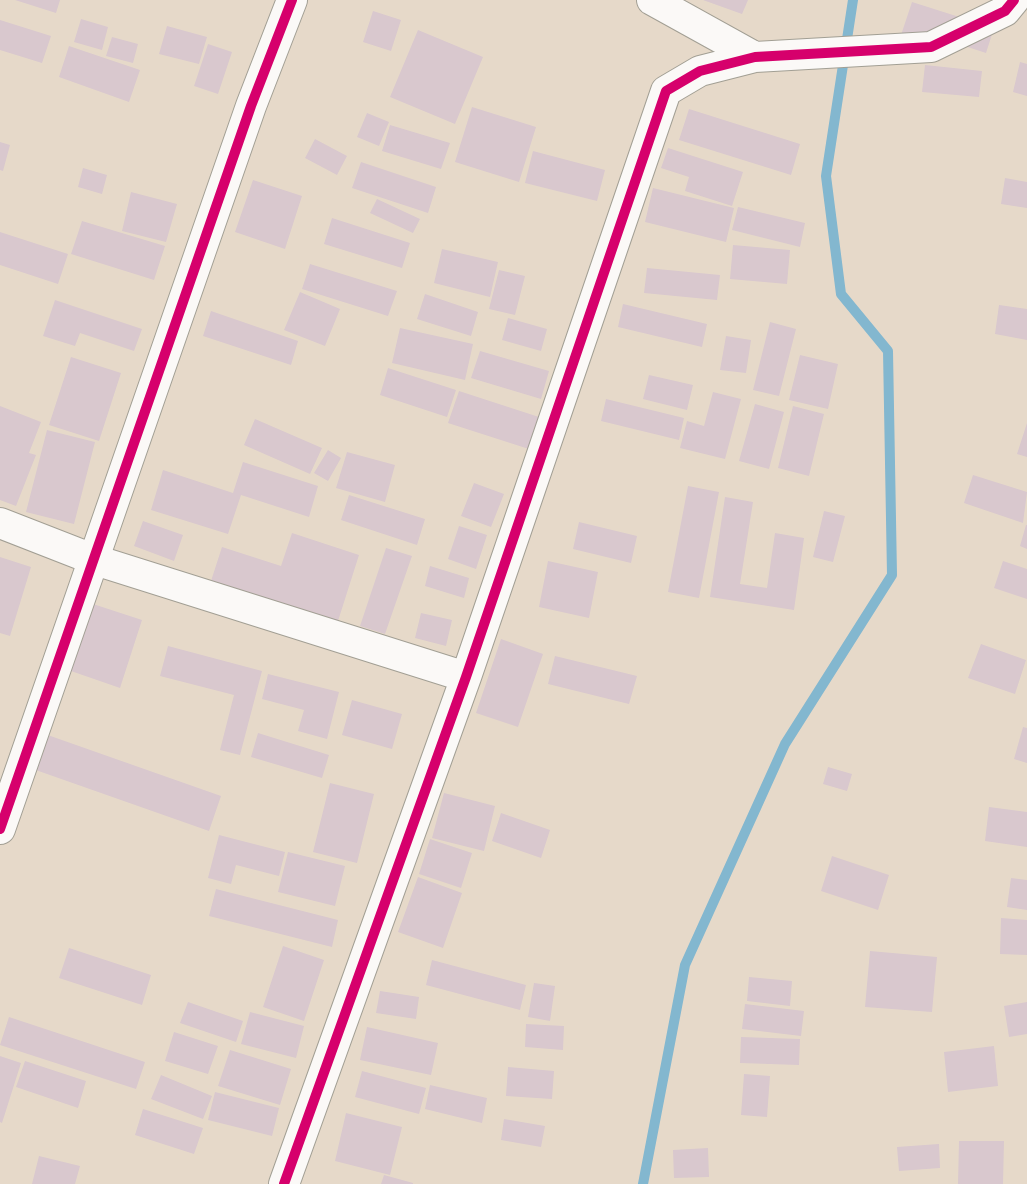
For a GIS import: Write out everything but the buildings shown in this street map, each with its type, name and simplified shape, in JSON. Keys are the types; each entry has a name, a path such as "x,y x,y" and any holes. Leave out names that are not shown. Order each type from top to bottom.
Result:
{"street":[{"path":"0,829 251,106 292,0"},
{"path":"652,0 755,57"},
{"path":"284,1184 466,677 666,92 700,71 755,57 931,47 1004,10 1014,0"},
{"path":"0,523 95,560 466,677"}],"waterway":[{"path":"643,1184 685,965 785,744 892,575 888,351 841,294 826,176 853,0"}],"cycle path":[{"path":"0,829 251,106 292,0"},
{"path":"284,1184 466,677 666,91 700,71 755,57 931,47 1005,11 1014,0"}]}
